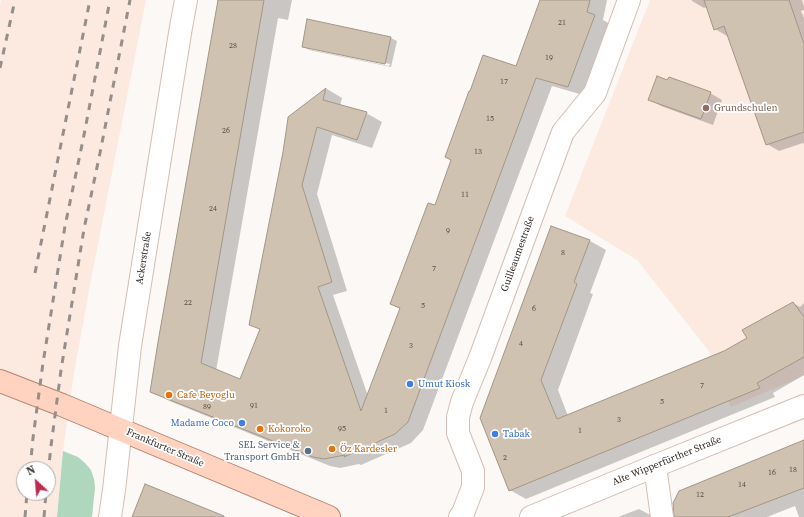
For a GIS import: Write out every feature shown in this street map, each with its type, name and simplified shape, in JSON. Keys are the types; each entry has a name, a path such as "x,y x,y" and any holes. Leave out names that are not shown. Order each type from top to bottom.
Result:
{"main road":[{"name":"Frankfurter Straße","path":"0,381 62,405 329,517"}],"street":[{"name":"Ackerstraße","path":"110,517 130,346 186,0"},
{"name":"Guilleaumestraße","path":"460,517 474,487 473,471 458,433 458,417 462,402 480,358 563,132 595,93 629,0"},
{"name":"Alte Wipperfürther Straße","path":"531,517 804,406"},
{"path":"655,466 662,517"}],"shaded area":[{"path":"1,0 146,0 74,373 63,451 57,517 0,517"},
{"name":"Grundschulen","path":"650,0 804,0 804,376 731,407 708,350 637,260 565,216"}],"green space":[{"path":"63,451 78,457 91,470 95,488 92,517 57,517"}],"building":[{"path":"218,0 264,0 201,363 240,379 260,329 249,325 283,152 288,117 326,88 323,100 367,112 357,140 317,127 302,185 332,282 318,287 361,411 400,308 390,304 428,203 435,205 451,160 445,157 483,55 516,66 540,0 590,0 587,12 595,15 568,87 536,78 408,422 395,434 344,457 345,455 324,459 313,457 150,392"},
{"path":"704,0 789,0 804,44 804,132 766,145 724,26 714,30"},
{"path":"307,19 391,37 385,64 302,47"},
{"path":"657,76 667,80 669,77 711,92 701,119 648,100"},
{"path":"551,226 590,240 574,282 577,284 541,380 557,419 724,351 747,338 742,330 793,302 804,317 804,357 757,383 760,388 509,491 480,418"},
{"path":"804,440 804,488 728,517 674,517 673,503 679,491"},
{"path":"145,484 224,516 224,517 132,517"}],"railway":[{"path":"0,68 15,0"},
{"path":"35,273 90,0"},
{"path":"31,461 43,363 65,226 110,0"},
{"path":"49,461 61,370 84,229 130,0"},
{"path":"25,517 26,501"},
{"path":"44,517 45,501"}],"place":[{"name":"Grundschulen","path":"706,108"},
{"name":"Umut Kiosk","path":"410,384"},
{"name":"Cafe Beyoglu","path":"169,395"},
{"name":"Madame Coco","path":"242,423"},
{"name":"Kokoroko","path":"260,429"},
{"name":"Tabak","path":"495,434"},
{"name":"Öz Kardesler","path":"332,449"},
{"name":"SEL Service & Transport GmbH","path":"308,451"}]}
